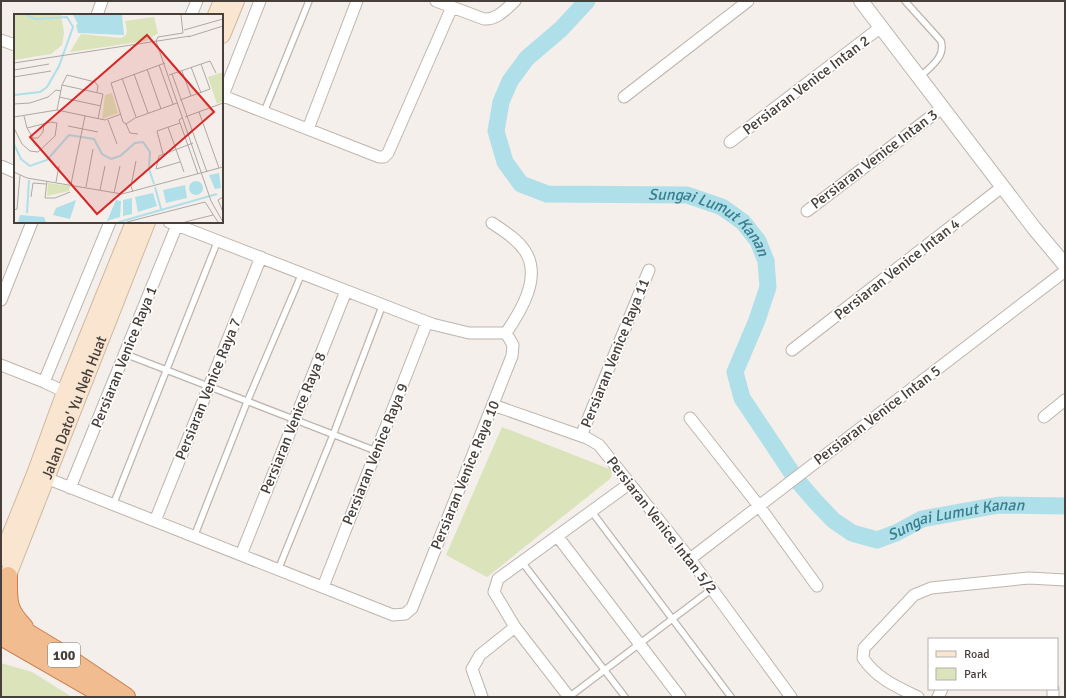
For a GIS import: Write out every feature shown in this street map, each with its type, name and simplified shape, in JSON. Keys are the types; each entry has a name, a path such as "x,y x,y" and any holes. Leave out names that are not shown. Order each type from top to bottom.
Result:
{"highway":[{"path":"8,576 8,601 10,609 14,617 36,638"},
{"name":"100","path":"1,617 126,697"},
{"name":"100","path":"1,636 107,697"}],"main road":[{"path":"216,14 222,1"},
{"path":"223,33 236,1"},
{"name":"Jalan Dato' Yu Neh Huat","path":"1,558 41,476 109,300 134,223"},
{"name":"Jalan Dato' Yu Neh Huat","path":"1,593 41,476 65,392 148,223"}],"street":[{"path":"97,14 102,1"},
{"path":"191,14 197,1"},
{"path":"223,94 260,1"},
{"path":"308,129 357,1"},
{"path":"436,1 484,20 490,20 515,1"},
{"path":"624,97 748,1"},
{"path":"861,1 1002,187 1065,265"},
{"path":"223,97 379,157 384,157 388,153 452,7"},
{"name":"Persiaran Venice Intan 2","path":"730,142 881,27"},
{"path":"1,40 14,46"},
{"name":"Persiaran Venice Intan 3","path":"807,211 942,108"},
{"path":"1,166 14,172"},
{"name":"Persiaran Venice Intan 4","path":"792,350 1002,187"},
{"path":"1,300 32,223"},
{"path":"44,382 110,223"},
{"path":"173,224 218,240 427,322 452,330 469,333 506,333 518,315 526,299 530,285 531,268 525,252 515,240 492,223"},
{"name":"Persiaran Venice Raya 1","path":"70,488 125,354 173,224"},
{"name":"Persiaran Venice Raya 7","path":"155,521 261,257"},
{"name":"Persiaran Venice Raya 11","path":"581,436 649,270"},
{"name":"Persiaran Venice Intan 5","path":"690,559 1065,271"},
{"name":"Persiaran Venice Raya 8","path":"241,555 346,291"},
{"name":"Persiaran Venice Raya 9","path":"323,587 427,322"},
{"name":"Persiaran Venice Raya 10","path":"323,587 393,615 405,614 412,608 512,356 513,345 506,333"},
{"path":"1,366 44,382 65,392"},
{"path":"1044,417 1065,400"},
{"name":"Persiaran Venice Intan 5/2","path":"493,405 581,436 599,445 690,559 791,697"},
{"path":"690,418 759,506 817,586"},
{"path":"41,476 323,587"},
{"path":"569,697 515,628 494,592 498,579 558,537 629,484"},
{"path":"558,537 680,697"},
{"path":"918,697 887,682 870,668 863,658 864,648 914,595 931,588 1014,579 1029,578 1065,580"},
{"path":"482,697 472,669 480,654 515,628"}],"lane":[{"path":"264,112 309,1"},
{"path":"905,1 941,41 943,46 939,58 919,78"},
{"path":"113,505 218,240"},
{"path":"194,537 247,402 302,273"},
{"path":"278,570 383,304"},
{"path":"125,354 376,451"},
{"path":"592,512 674,618 731,697"},
{"path":"522,562 624,697"},
{"path":"569,697 712,589"}],"green space":[{"path":"502,427 612,470 611,478 487,577 446,555"},
{"path":"1,663 32,672 72,697 1,697"}],"waterway":[{"name":"Sungai Lumut Kanan","path":"587,1 561,29 527,58 510,81 501,102 496,131 505,162 521,184 547,194 687,195 722,207 743,222 758,241 766,261 768,287 757,320 735,372 742,398 796,479 815,501 833,520 852,533 877,540 896,533 922,519 999,505 1065,506"}]}
